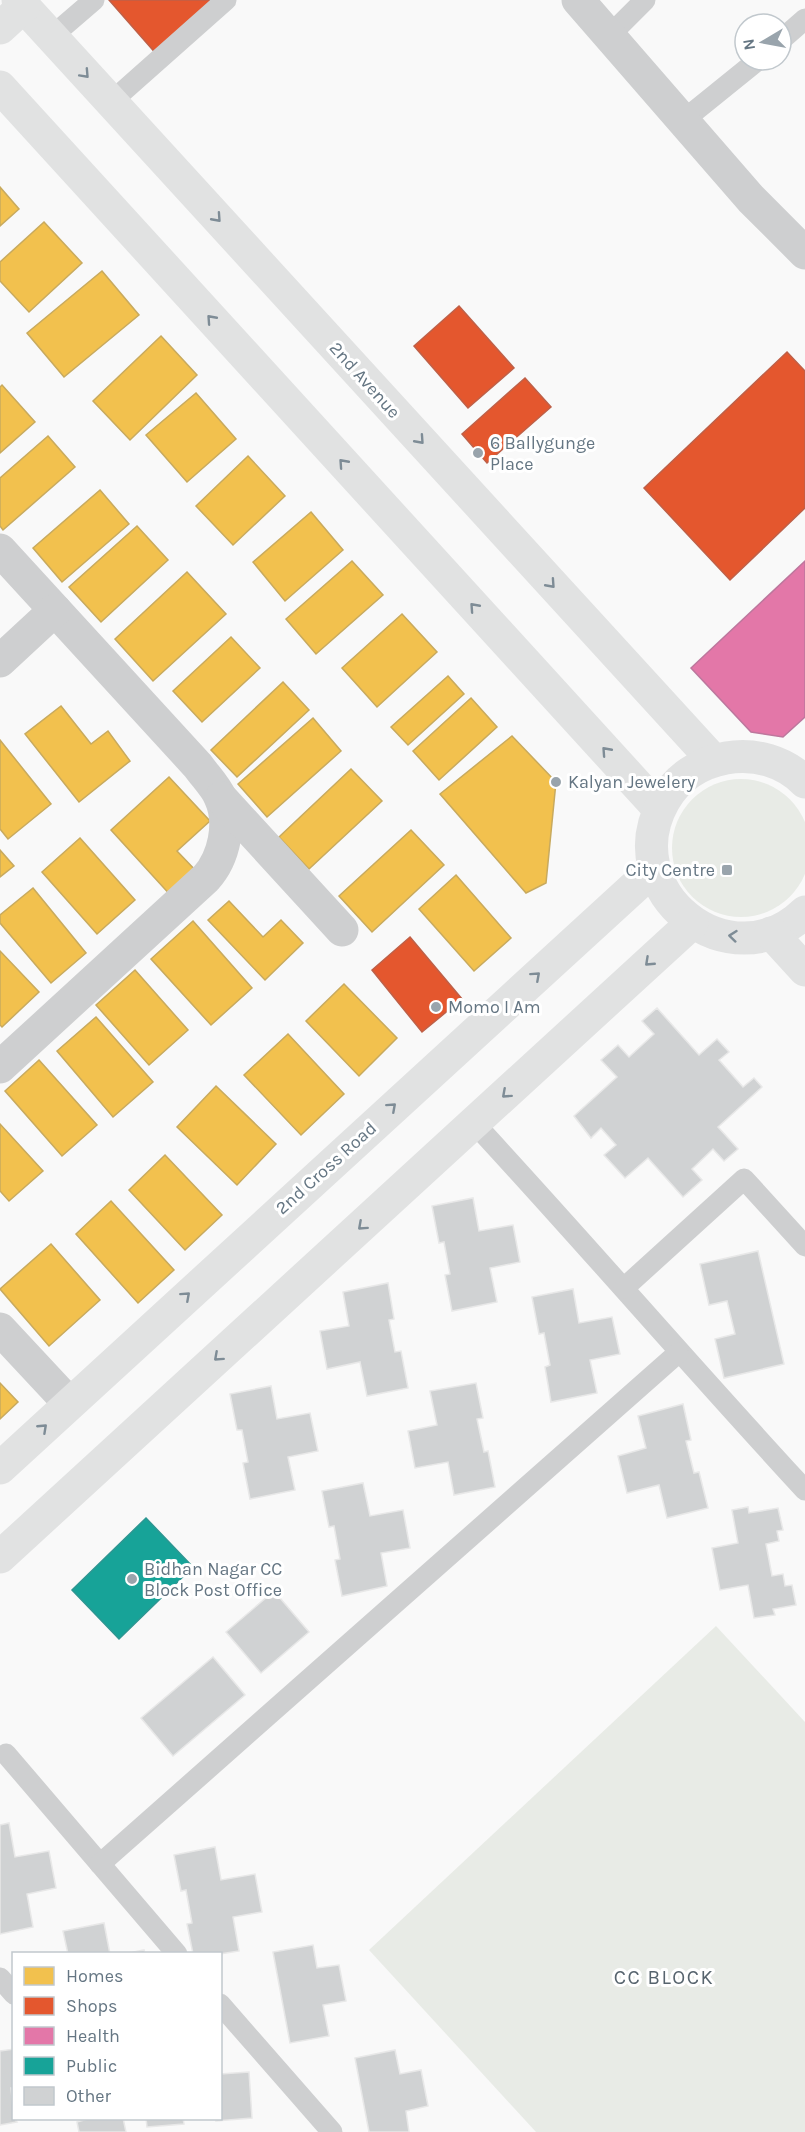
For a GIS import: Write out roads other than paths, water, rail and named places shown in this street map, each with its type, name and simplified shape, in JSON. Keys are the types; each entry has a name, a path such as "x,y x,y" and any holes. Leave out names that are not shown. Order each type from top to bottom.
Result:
{"street":[{"path":"578,0 751,198 805,253"},
{"name":"2nd Avenue","path":"14,11 51,37 713,760"},
{"path":"0,87 659,809"},
{"path":"0,550 198,766 220,798 342,930"},
{"path":"0,661 55,610"},
{"path":"799,766 762,758 737,756 713,760 680,779 659,809 653,828 651,849 654,869 662,890 675,909 711,933 751,938 771,933 788,925 805,912"},
{"path":"0,1067 217,866 223,844 225,821 220,798"},
{"name":"2nd Cross Road","path":"0,1468 654,869"},
{"path":"0,1557 693,923"},
{"path":"771,933 805,970"},
{"path":"0,1329 69,1403"}],"lane":[{"path":"51,37 94,0"},
{"path":"111,102 226,0"},
{"path":"610,35 645,0"},
{"path":"793,30 805,19"},
{"path":"685,120 743,72"},
{"path":"474,1123 624,1288 678,1353 805,1490"},
{"path":"624,1288 744,1179 805,1246"},
{"path":"100,1864 678,1353"},
{"path":"6,1754 176,1952"},
{"path":"0,1978 12,1992"},
{"path":"222,2006 332,2132"}],"place":[{"name":"6 Ballygunge Place","path":"478,453"},
{"name":"Kalyan Jewelery","path":"556,782"},
{"name":"City Centre","path":"727,870"},
{"name":"Momo I Am","path":"436,1007"},
{"name":"Bidhan Nagar CC Block Post Office","path":"132,1579"}],"district":[{"name":"CC BLOCK","path":"664,1977"}]}
